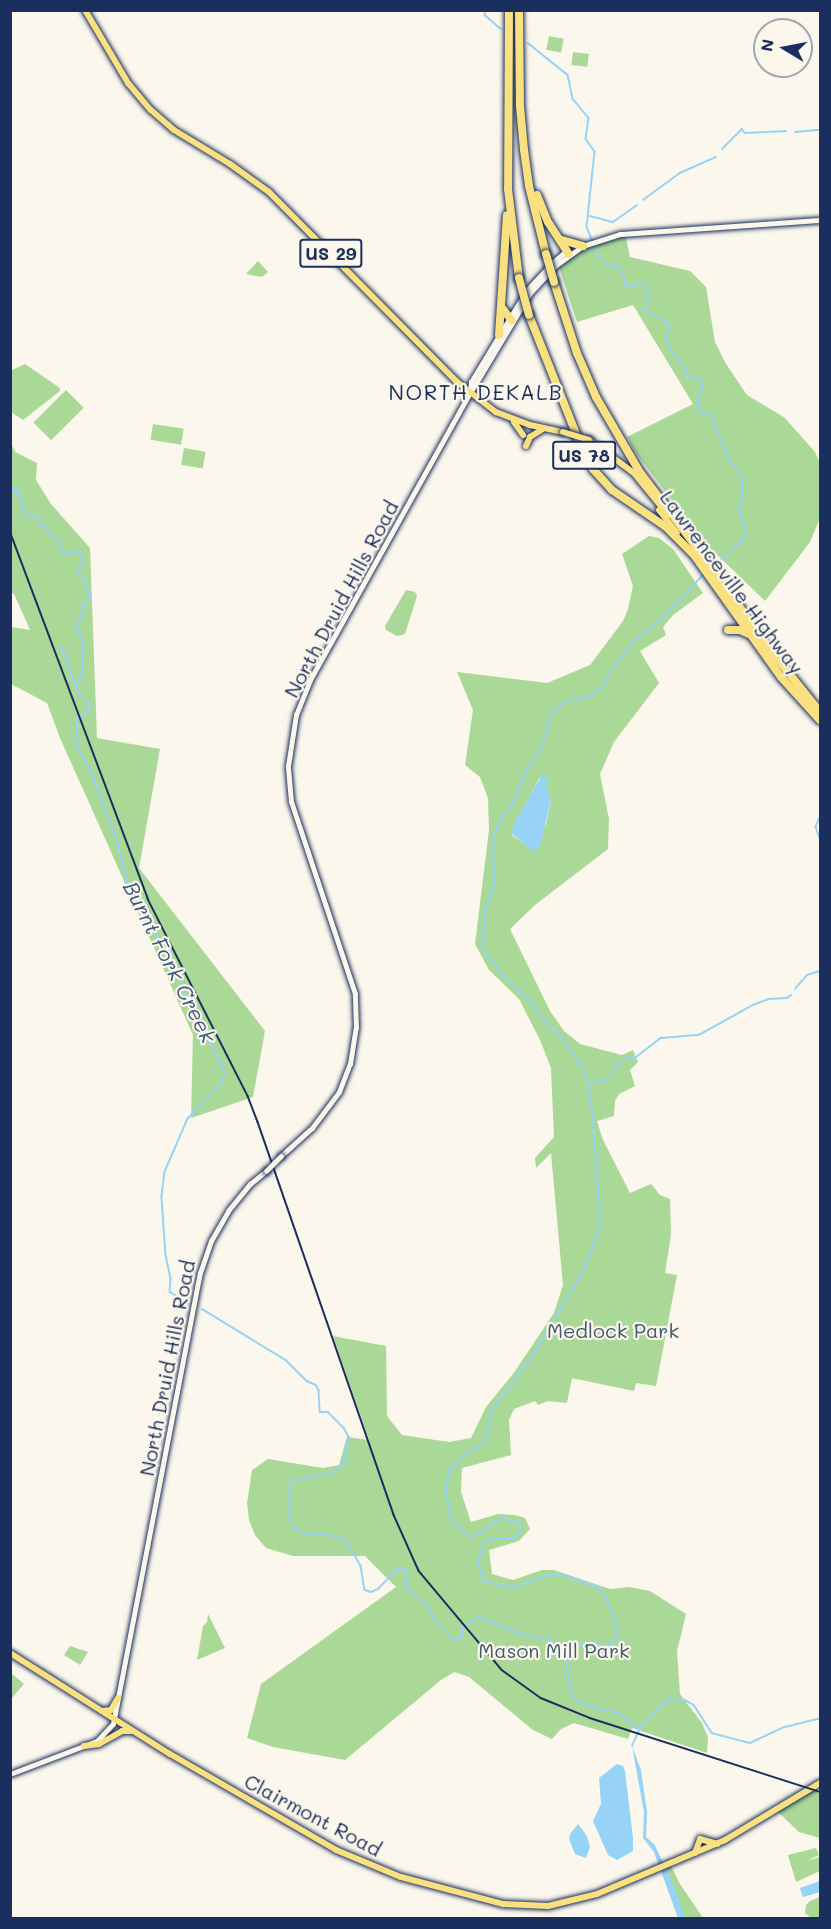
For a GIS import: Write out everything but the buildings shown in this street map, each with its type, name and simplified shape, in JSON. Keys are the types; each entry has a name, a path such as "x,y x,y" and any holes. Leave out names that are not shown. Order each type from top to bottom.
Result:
{"highway":[{"name":"US 78","path":"509,10 508,189 519,278 529,315 592,469 612,490 666,527 694,555"},
{"name":"US 78","path":"519,10 520,106 524,150 529,186 554,282 578,353 596,397 639,471 678,525"},
{"path":"524,150 539,204 569,254"},
{"path":"498,335 502,307 508,189"},
{"path":"561,240 586,245"},
{"path":"502,307 510,319"},
{"name":"Lawrenceville Highway","path":"678,525 705,565"},
{"name":"Lawrenceville Highway","path":"694,555 716,577 820,712"},
{"name":"Lawrenceville Highway","path":"716,577 734,610 781,677 820,720"},
{"path":"734,610 736,623 728,630 743,631 752,636"}],"main road":[{"name":"Lawrenceville Highway","path":"85,10 128,83 151,110 174,130 230,164 269,192 470,393 496,412 512,419 589,440 634,474 678,525"},
{"name":"North Druid Hills Road","path":"470,393 471,382 498,335 539,274 563,254 569,254 597,240 620,234 820,220"},
{"name":"North Druid Hills Road","path":"114,1720 200,1273 206,1253 228,1211 250,1184 312,1128 339,1092 351,1064 356,1028 352,986 291,802 288,766 296,715 310,680 510,319"},
{"path":"512,419 522,430 523,435"},
{"path":"526,446 530,437 543,429"},
{"name":"Lawrenceville Highway","path":"619,461 694,555"},
{"name":"Clairmont Road","path":"10,1653 133,1732 359,1861 407,1879 483,1900 524,1906 561,1904 591,1896 717,1844 820,1783"},
{"path":"99,1710 111,1710 118,1698"},
{"path":"10,1774 104,1736 114,1720"},
{"path":"84,1746 99,1744 122,1731 133,1732"},
{"path":"695,1853 699,1839 717,1844"}],"green space":[{"path":"549,36 564,39 561,53 546,50"},
{"path":"573,52 589,54 587,67 571,65"},
{"path":"625,233 630,257 690,271 706,287 715,342 726,364 747,395 785,418 815,452 820,463 820,518 810,542 765,601 706,544 635,452 627,437 693,404 633,305 577,322 558,264 584,249"},
{"path":"258,261 268,272 262,277 246,274"},
{"path":"25,364 60,388 60,391 23,420 11,412 10,371"},
{"path":"66,390 84,408 51,440 33,423"},
{"path":"153,424 184,429 181,445 150,440"},
{"path":"10,441 15,452 37,463 36,480 51,504 90,548 97,738 160,749 139,868 265,1031 253,1097 191,1118 193,1035 60,738 47,703 11,684 11,627 30,630 14,594 11,593"},
{"path":"184,448 206,452 203,469 181,465"},
{"path":"649,536 659,538 673,549 703,593 673,615 663,627 666,635 640,651 659,683 614,742 600,774 609,819 608,849 535,905 510,929 550,1011 564,1031 580,1044 622,1055 633,1050 638,1062 630,1070 635,1086 619,1094 615,1101 614,1116 597,1121 603,1140 630,1193 651,1184 660,1195 670,1199 671,1235 665,1273 677,1275 656,1386 636,1383 634,1391 572,1378 567,1403 548,1401 538,1405 535,1401 514,1409 509,1420 511,1455 462,1468 461,1492 471,1522 498,1514 514,1515 525,1518 530,1529 519,1541 489,1550 492,1574 513,1580 542,1570 554,1570 610,1589 629,1587 650,1591 686,1614 677,1651 680,1694 702,1723 708,1737 707,1753 632,1728 628,1739 574,1723 561,1729 552,1739 533,1730 469,1677 454,1672 441,1680 345,1760 273,1747 247,1738 261,1684 396,1587 365,1556 293,1556 266,1548 255,1535 249,1520 247,1503 252,1470 268,1459 323,1468 339,1465 347,1437 369,1440 333,1336 386,1346 387,1416 402,1435 449,1442 471,1438 486,1407 513,1374 554,1313 563,1285 551,1153 536,1168 535,1158 554,1137 551,1068 540,1040 519,999 489,970 475,944 489,830 488,798 480,777 465,765 473,710 457,672 547,683 590,665 623,621 628,609 633,586 622,554","holes":["540,777 551,800 546,824 530,848 512,835 512,830"]},
{"path":"406,590 415,592 417,596 405,634 397,636 386,630 385,626"},
{"path":"208,1614 225,1648 197,1660 203,1626 207,1622"},
{"path":"70,1646 88,1652 80,1665 64,1655"},
{"path":"11,1673 24,1684 11,1699"},
{"path":"810,1789 820,1792 820,1838 799,1832 777,1811"},
{"path":"816,1848 819,1855 807,1861 820,1857 820,1871 796,1882 788,1855"},
{"path":"670,1864 680,1884 703,1918 682,1918 662,1867"},
{"path":"820,1897 820,1918 811,1918 805,1913 806,1905"}],"water":[{"path":"542,775 548,778 546,787 551,800 540,846 534,852 511,833"},
{"path":"632,1746 641,1770 647,1812 646,1837 654,1844 671,1878 685,1918 678,1918 654,1852 643,1838 644,1812"},
{"path":"617,1764 623,1766 625,1771 633,1851 617,1860 608,1855 593,1821 601,1804 599,1778"},
{"path":"578,1824 587,1836 590,1847 586,1858 575,1854 569,1839"},
{"path":"820,1881 820,1892 803,1897 800,1888"}],"waterway":[{"path":"486,10 485,15 501,29"},
{"path":"528,43 568,75 573,99 589,118 586,139 595,152 587,227 599,256 608,266 617,265 625,278 626,286 632,287 639,282 647,286 649,296 645,310 669,324 667,342 671,349 683,364 687,376 701,379 703,385 698,407 701,412 711,415 730,460 743,475 739,510 746,528 745,538 715,566"},
{"path":"722,149 742,129 745,133 786,131"},
{"path":"795,132 820,130"},
{"path":"643,200 680,173 716,157"},
{"path":"590,216 613,222 637,205"},
{"name":"Burnt Fork Creek","path":"12,488 17,489 19,493"},
{"name":"Burnt Fork Creek","path":"10,489 19,493 26,515 39,517 39,524 59,539 62,552 67,554 79,551 84,560 78,573 86,582 91,599 82,606 84,613 77,627 84,646 83,672 76,690 89,703 90,708 88,713 78,719 76,745 91,771 116,837 128,883 146,911 225,1072 223,1082 188,1119 165,1172 162,1197 166,1255 171,1279 170,1292 188,1303"},
{"path":"567,1662 577,1647 585,1644 608,1646 618,1637 612,1611 600,1588 558,1574 513,1588 484,1582 478,1562 484,1542 493,1538 514,1538 520,1533 521,1527 518,1523 504,1519 495,1522 479,1535 470,1537 452,1523 447,1498 447,1481 451,1469 462,1457 486,1441 492,1410 533,1355 585,1268 601,1224 593,1120 588,1083 580,1064 558,1034 539,1015 532,1003 503,976 483,949 484,915 495,882 492,841 503,815 514,802 525,773 542,747 551,714 567,700 586,698 602,688 611,671 634,641 666,615 704,574"},
{"path":"62,647 76,686"},
{"path":"820,818 816,827 820,838"},
{"path":"795,989 807,975 820,971"},
{"path":"588,1082 605,1081 624,1059 635,1058 661,1038 699,1035 753,1005 769,999 787,998 791,995"},
{"name":"Burnt Fork Creek","path":"202,1309 286,1360 307,1381 316,1385 319,1390 320,1412 328,1412 344,1428 349,1437 345,1464 330,1474 290,1482 290,1517 295,1529 310,1534 340,1536 350,1547 361,1566 365,1590 371,1592 378,1589 398,1568 403,1568 408,1572 406,1587 429,1608 434,1619 454,1640 463,1638 462,1627 479,1617 526,1636 548,1639 565,1652 572,1696 580,1703 619,1713 640,1730"},
{"path":"632,1746 641,1726 669,1699 685,1700 694,1705 712,1733 750,1743 785,1727 820,1718"}],"railway":[{"path":"10,531 148,899 248,1096 394,1515 419,1571 502,1670 541,1698 590,1718 820,1792"}],"district":[{"name":"NORTH DEKALB","path":"476,392"}],"park label":[{"name":"Medlock Park","path":"613,1330"},
{"name":"Mason Mill Park","path":"554,1650"}]}
